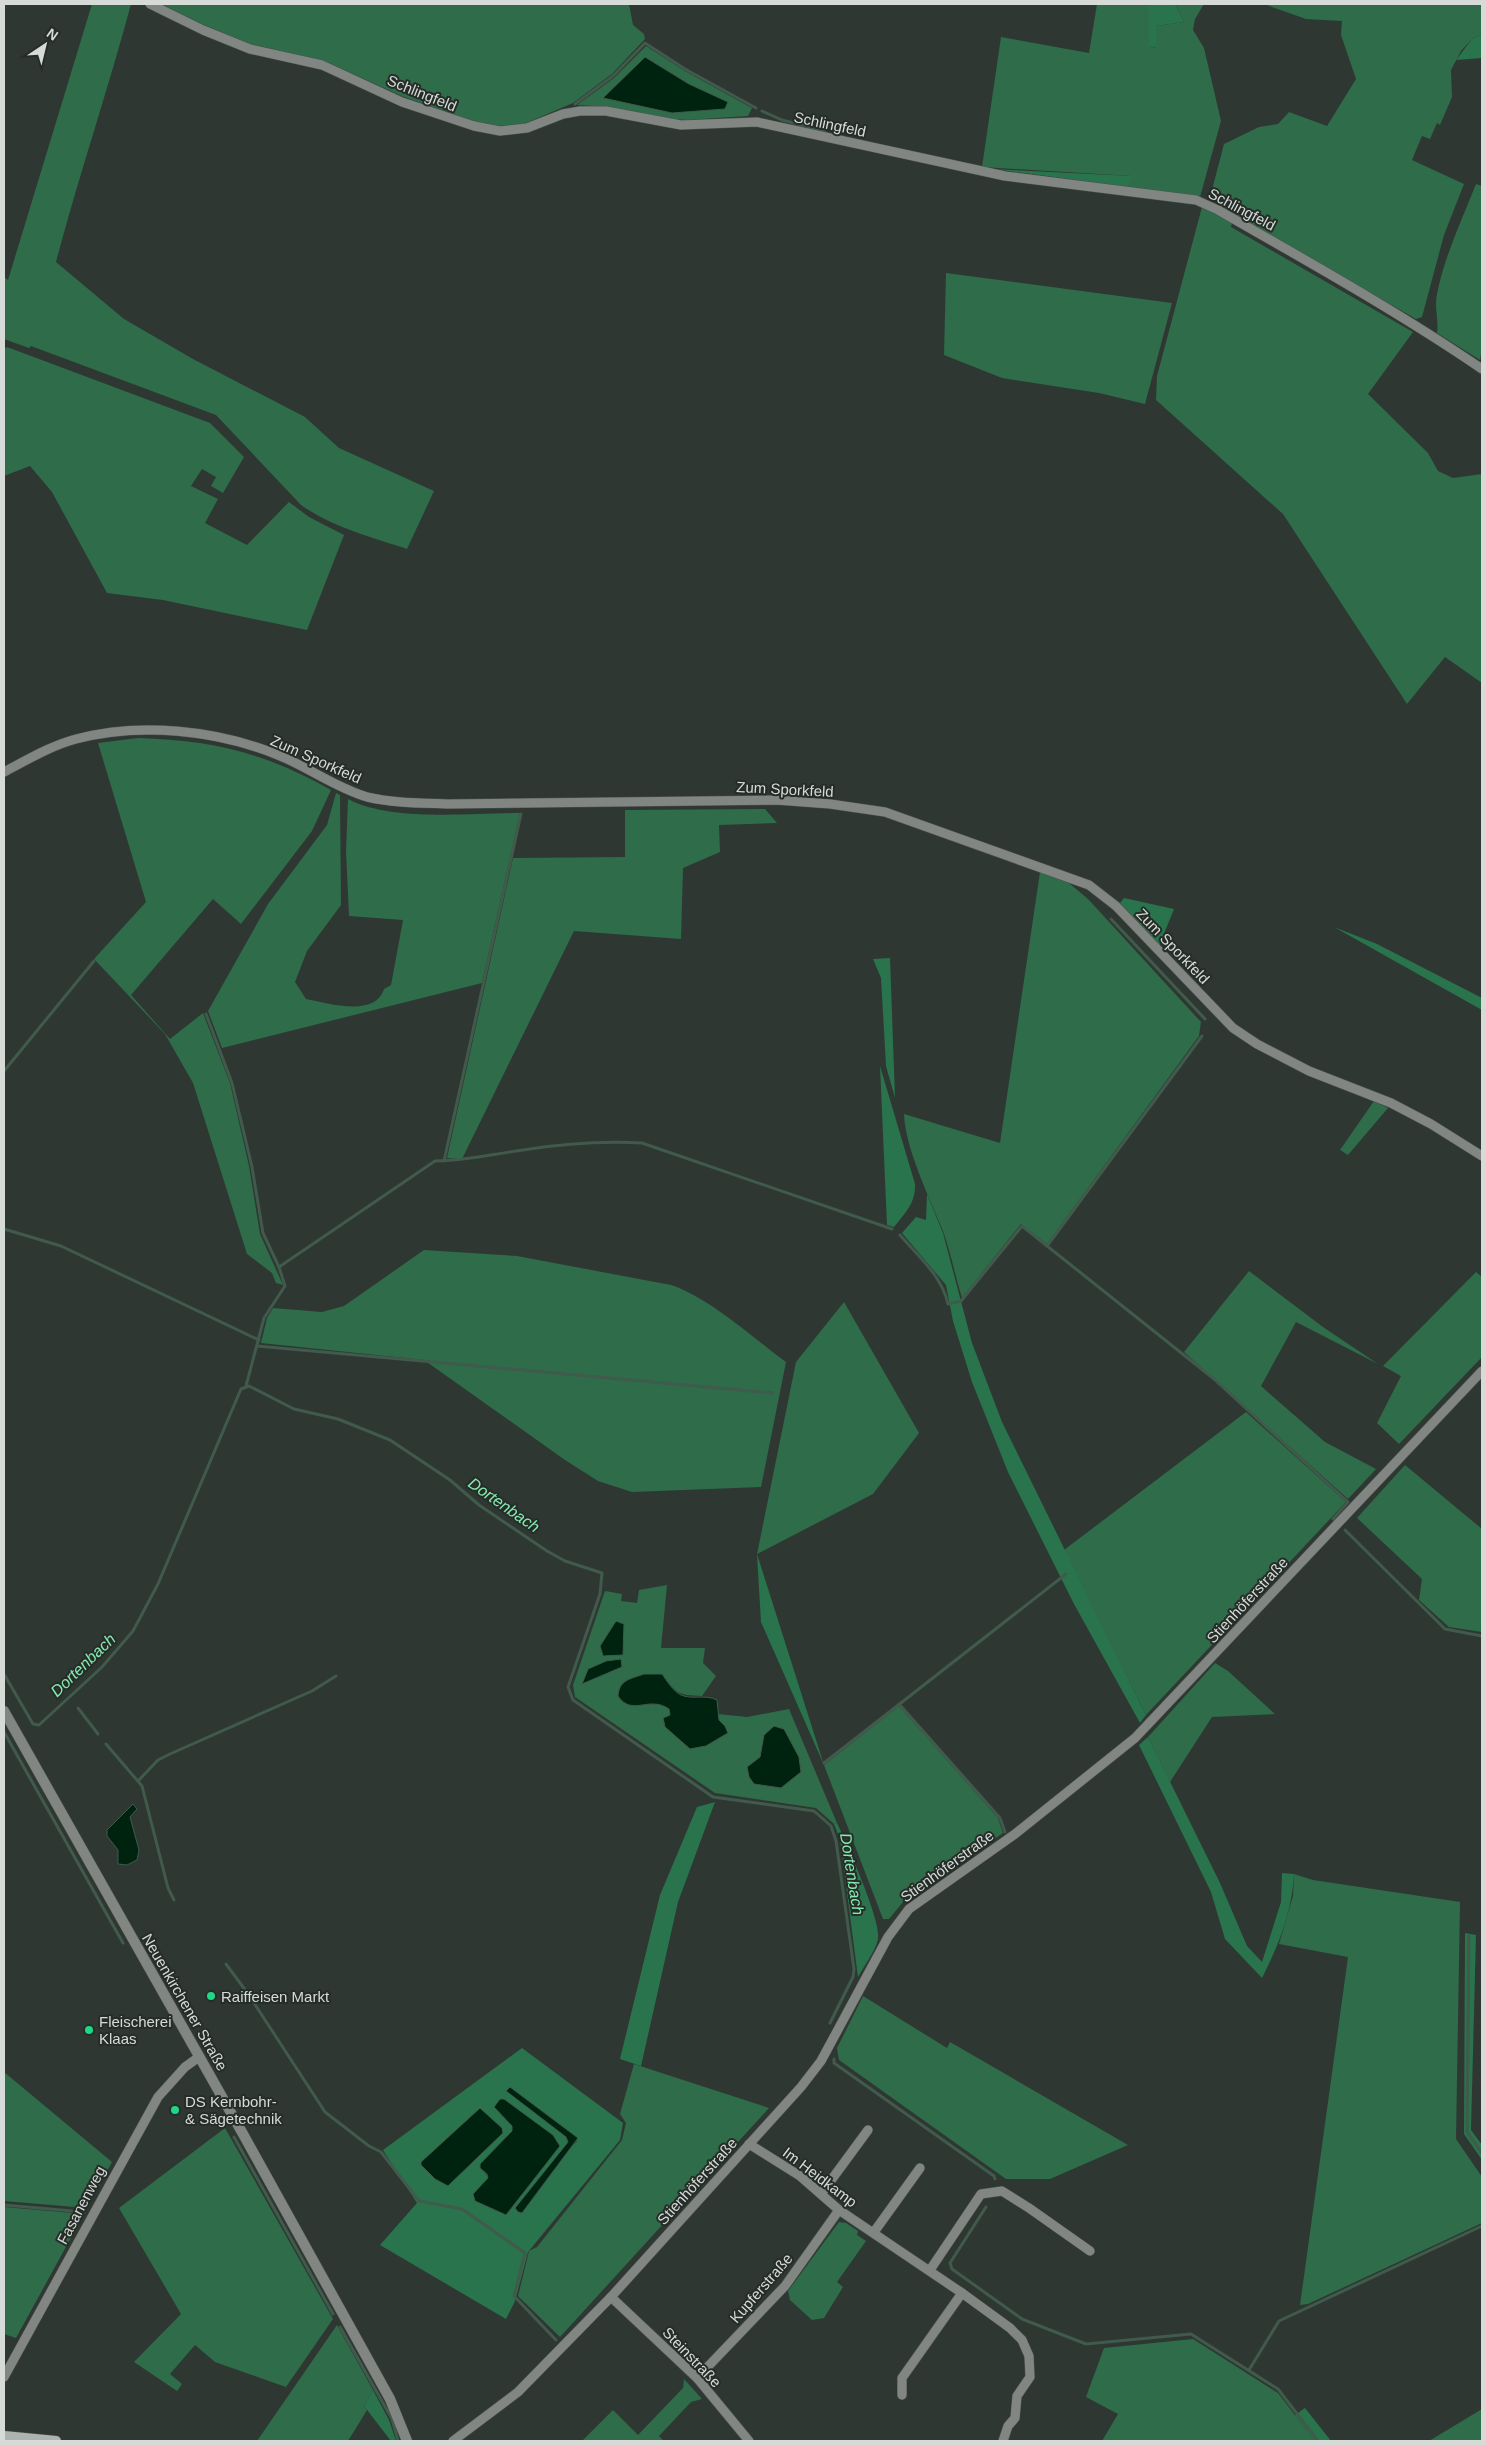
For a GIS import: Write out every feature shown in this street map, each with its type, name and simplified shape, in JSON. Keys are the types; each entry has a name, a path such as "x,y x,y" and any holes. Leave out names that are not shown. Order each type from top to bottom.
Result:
{"main road":[{"path":"4,2436 56,2441"}],"street":[{"name":"Schlingfeld","path":"150,4 203,30 250,49 322,65 402,102 474,126 500,131 527,128 563,114 580,111 606,112 681,125 757,122 1006,176 1196,200 1218,210 1355,288 1426,330 1482,369"},
{"name":"Zum Sporkfeld","path":"4,772 40,753 77,739 119,732 161,731 241,742 278,755 355,792 393,801 446,804 776,800 830,804 885,812 1089,885 1116,906 1233,1028 1282,1059 1391,1103 1432,1124 1482,1156"},
{"name":"Stienhöferstraße","path":"453,2441 518,2392 611,2297 801,2087 821,2060 888,1937 908,1909 1015,1834 1145,1728 1482,1371"},
{"name":"Neuenkirchener Straße","path":"4,1711 390,2399 407,2441"},
{"name":"Fasanenweg","path":"4,2377 158,2097 185,2067 199,2057"},
{"path":"821,2194 868,2130"},
{"name":"Im Heidkamp","path":"749,2144 800,2176 839,2210 962,2292 1010,2328 1022,2340 1029,2356 1030,2377 1017,2396 1015,2418 1008,2426 1003,2441"},
{"path":"874,2232 920,2168"},
{"path":"930,2270 981,2194 1002,2191 1090,2250"},
{"name":"Kupferstraße","path":"697,2378 785,2286 839,2210"},
{"path":"902,2395 902,2378 962,2292"},
{"name":"Steinstraße","path":"611,2297 697,2378 749,2441"}],"shaded area":[{"path":"92,4 131,4 56,262 124,319 193,359 305,417 339,448 434,491 407,549 339,525 301,505 216,415 31,346 29,348 4,339 4,277 8,280"},
{"path":"161,4 629,4 633,25 644,34 645,39 612,74 573,103 524,124 499,126 476,122 404,97 324,61 250,44 204,25"},
{"path":"1097,4 1149,4 1149,46 1156,48 1156,26 1184,22 1175,4 1204,4 1195,19 1193,30 1204,48 1221,121 1200,197 1129,187 1131,176 982,167 1001,37 1089,53"},
{"path":"1264,4 1482,4 1482,34 1472,39 1461,51 1451,70 1452,97 1440,125 1437,123 1430,139 1422,136 1412,160 1464,184 1444,235 1422,317 1416,319 1219,206 1213,186 1224,144 1259,127 1278,124 1289,112 1327,126 1356,79 1341,35 1342,21 1306,19"},
{"path":"646,46 685,71 752,108 748,116 687,120 660,118 607,107 577,105 614,78","holes":["645,57 689,84 727,102 725,109"]},
{"path":"645,57 689,84 728,102 725,109 672,113 603,98"},
{"path":"1476,184 1482,186 1482,348 1480,360 1437,333 1436,304 1444,266"},
{"path":"1202,207 1232,223 1231,227 1413,332 1368,394 1428,453 1438,471 1453,478 1482,474 1482,683 1445,657 1407,704 1283,514 1156,400 1157,376"},
{"path":"946,273 1172,303 1145,404 1099,393 1002,378 944,355"},
{"path":"7,347 210,423 244,457 223,493 211,486 216,477 202,469 191,486 218,499 205,523 247,545 289,502 309,517 344,535 307,630 163,600 107,593 52,492 30,466 4,476 4,349"},
{"path":"138,738 190,742 238,751 284,767 331,790 312,831 241,924 213,899 131,995 170,1039 203,1013 230,1083 249,1166 260,1234 283,1285 276,1283 272,1273 247,1254 193,1083 165,1034 94,959 146,902 98,743"},
{"path":"336,793 340,795 341,905 307,951 295,982 306,999 338,1005 361,1006 379,998 384,989 391,985 403,920 349,916 346,851 348,799 386,811 408,814 520,813 482,983 222,1048 208,1011 268,904 327,825"},
{"path":"765,809 777,823 719,825 720,852 683,868 681,939 574,931 462,1159 447,1158 513,858 625,857 625,810"},
{"path":"1040,872 1069,883 1088,899 1201,1022 1199,1036 1047,1244 1021,1224 962,1298 943,1231 913,1158 905,1127 904,1114 1000,1143"},
{"path":"1374,1101 1388,1108 1348,1155 1340,1150"},
{"path":"424,1250 517,1256 671,1285 701,1299 731,1319 786,1362 761,1487 632,1492 598,1481 565,1460 424,1360 261,1343 267,1318 273,1308 322,1312 344,1306"},
{"path":"1249,1271 1323,1327 1378,1364 1296,1322 1261,1386 1325,1442 1376,1469 1348,1499 1184,1352"},
{"path":"1476,1272 1482,1277 1482,1357 1399,1444 1377,1423 1401,1376 1383,1366"},
{"path":"844,1302 919,1433 873,1494 757,1554 796,1362"},
{"path":"1246,1412 1346,1502 1146,1715 1064,1550"},
{"path":"1405,1465 1482,1529 1482,1632 1449,1627 1419,1600 1422,1579 1357,1518"},
{"path":"667,1585 661,1648 705,1648 703,1663 716,1676 702,1696 678,1692 662,1674 618,1696 623,1702 635,1706 662,1705 669,1709 670,1716 725,1726 719,1720 718,1714 747,1717 789,1709 837,1823 834,1824 816,1808 715,1793 575,1697 573,1685 605,1591 622,1594 621,1601 637,1603 639,1590","holes":["764,1735 781,1788 760,1757"]},
{"path":"616,1621 624,1624 623,1655 603,1656 600,1646"},
{"path":"621,1659 622,1667 582,1684 588,1669 606,1661"},
{"path":"1215,1663 1228,1671 1275,1714 1212,1717 1170,1782 1148,1737"},
{"path":"644,1674 662,1674 681,1695 708,1697 717,1700 719,1720 725,1726 728,1733 706,1746 690,1749 665,1727 663,1718 670,1715 669,1709 662,1705 635,1706 623,1702 618,1696 623,1683"},
{"path":"899,1706 998,1818 1003,1833 903,1902 889,1919 883,1919 824,1765"},
{"path":"774,1726 784,1729 799,1757 801,1772 781,1788 754,1784 749,1777 747,1767 760,1757 764,1735"},
{"path":"133,1804 137,1809 130,1817 139,1850 137,1860 127,1865 118,1864 118,1850 107,1836 107,1830"},
{"path":"1294,1874 1313,1880 1460,1902 1456,2139 1482,2177 1482,2223 1308,2304 1300,2305 1348,1957 1279,1944 1293,1896"},
{"path":"863,1996 947,2048 950,2042 1128,2145 1050,2179 1006,2179 839,2060 837,2048"},
{"path":"634,2064 769,2108 560,2337 518,2296 529,2251 537,2247 622,2140 626,2123 620,2114"},
{"path":"4,2072 112,2162 87,2208 4,2201"},
{"path":"510,2087 578,2138 522,2213 518,2212 515,2208 568,2142 566,2137 506,2091"},
{"path":"500,2099 504,2099 553,2135 560,2146 506,2215 475,2201 473,2194 488,2178 487,2174 480,2168 480,2164 512,2131 512,2126 494,2107"},
{"path":"480,2108 502,2128 503,2133 448,2186 435,2179 421,2165 421,2162"},
{"path":"225,2128 333,2319 286,2387 215,2362 195,2345 170,2374 182,2384 177,2391 134,2362 181,2314 119,2208"},
{"path":"4,2207 84,2214 16,2338 4,2334"},
{"path":"839,2222 846,2223 858,2231 857,2235 866,2241 837,2282 843,2287 824,2318 812,2320 790,2300 788,2291"},
{"path":"337,2325 373,2390 364,2406 367,2410 348,2441 257,2441"},
{"path":"1193,2339 1278,2393 1315,2441 1102,2441 1118,2414 1086,2397 1104,2348"},
{"path":"684,2379 702,2399 691,2402 659,2436 664,2441 582,2441 613,2410 638,2435 683,2388"},
{"path":"1482,2409 1482,2441 1429,2441"}],"green space":[{"path":"1149,4 1175,4 1184,22 1156,26 1157,48 1149,46"},
{"path":"1482,34 1482,58 1456,60 1472,39"},
{"path":"993,169 1132,176 1129,187"},
{"path":"1124,898 1174,909 1159,946 1120,903"},
{"path":"1334,927 1377,944 1482,998 1482,1010"},
{"path":"890,958 895,1098 886,1066 881,978 873,959"},
{"path":"880,1066 915,1184 912,1202 894,1227 887,1225"},
{"path":"927,1194 943,1233 972,1343 1002,1422 1146,1715 1140,1723 1074,1604 1008,1472 972,1382 953,1321 946,1285 902,1233 916,1217 926,1220"},
{"path":"757,1554 824,1765 761,1622"},
{"path":"1148,1737 1220,1883 1247,1946 1262,1962 1281,1902 1282,1873 1294,1874 1291,1902 1284,1927 1262,1978 1225,1939 1211,1892 1139,1745"},
{"path":"715,1802 678,1902 641,2066 620,2059 660,1895 697,1807"},
{"path":"837,1823 869,1900 878,1930 878,1939 874,1949 858,1977 840,1839 834,1824"},
{"path":"1465,1933 1476,1935 1471,2130 1482,2145 1482,2160 1464,2134"},
{"path":"522,2048 623,2123 620,2140 528,2252 515,2301 506,2319 380,2245 417,2203 383,2150","holes":["494,2107 560,2146 506,2215 475,2201 473,2194 488,2178 480,2164 512,2131 512,2126","566,2137 577,2141 515,2208 564,2149 568,2142"]},
{"path":"373,2390 389,2420 396,2441 391,2441 364,2406"},
{"path":"1305,2408 1331,2441 1315,2441 1295,2415"}],"waterway":[{"path":"575,104 613,76 645,43 685,69 756,108"},
{"path":"762,111 782,120 825,131"},
{"path":"444,1161 521,814"},
{"path":"1111,919 1205,1019"},
{"path":"4,1071 94,961"},
{"path":"206,1014 232,1083 252,1167 263,1233 279,1267"},
{"path":"1047,1246 1202,1036"},
{"path":"246,1386 264,1318 285,1286 279,1267 435,1161 469,1159 567,1145 612,1142 642,1143 892,1229"},
{"path":"900,1235 935,1275 948,1304 961,1301 1022,1226 1214,1379 1348,1502 1333,1519"},
{"path":"4,1229 61,1246 259,1340"},
{"path":"257,1346 773,1393"},
{"name":"Dortenbach","path":"4,1674 33,1724 39,1725 102,1667 133,1631 158,1584 241,1389 249,1386 294,1409 338,1419 390,1440 450,1480 479,1505 547,1551 565,1561 602,1573 600,1594 568,1687 573,1700 713,1797 814,1811 831,1826 836,1841 854,1969 853,1977 830,2023"},
{"path":"1345,1530 1445,1629 1482,1636"},
{"path":"824,1763 1066,1574"},
{"path":"138,1781 158,1760 312,1691 336,1676"},
{"path":"899,1704 1000,1818 1005,1832"},
{"path":"78,1708 98,1734"},
{"path":"4,1732 123,1943"},
{"path":"106,1744 142,1786 168,1888 174,1900"},
{"path":"1469,1936 1467,2132 1482,2153"},
{"path":"226,1964 246,1991"},
{"path":"254,2003 325,2112 369,2146 381,2152 419,2201 462,2209 525,2253 514,2296 556,2340"},
{"path":"834,2059 834,2063 994,2176 995,2179"},
{"path":"234,2137 333,2314"},
{"path":"4,2205 84,2212"},
{"path":"986,2207 950,2263 952,2269 1022,2319 1086,2344 1191,2334 1278,2389 1318,2441"},
{"path":"1249,2370 1279,2321 1482,2226"},
{"path":"340,2327 392,2419 398,2441"}],"place":[{"name":"Raiffeisen Markt","path":"211,1996"},
{"name":"Fleischerei Klaas","path":"89,2030"},
{"name":"DS Kernbohr- & Sägetechnik","path":"175,2110"}]}
